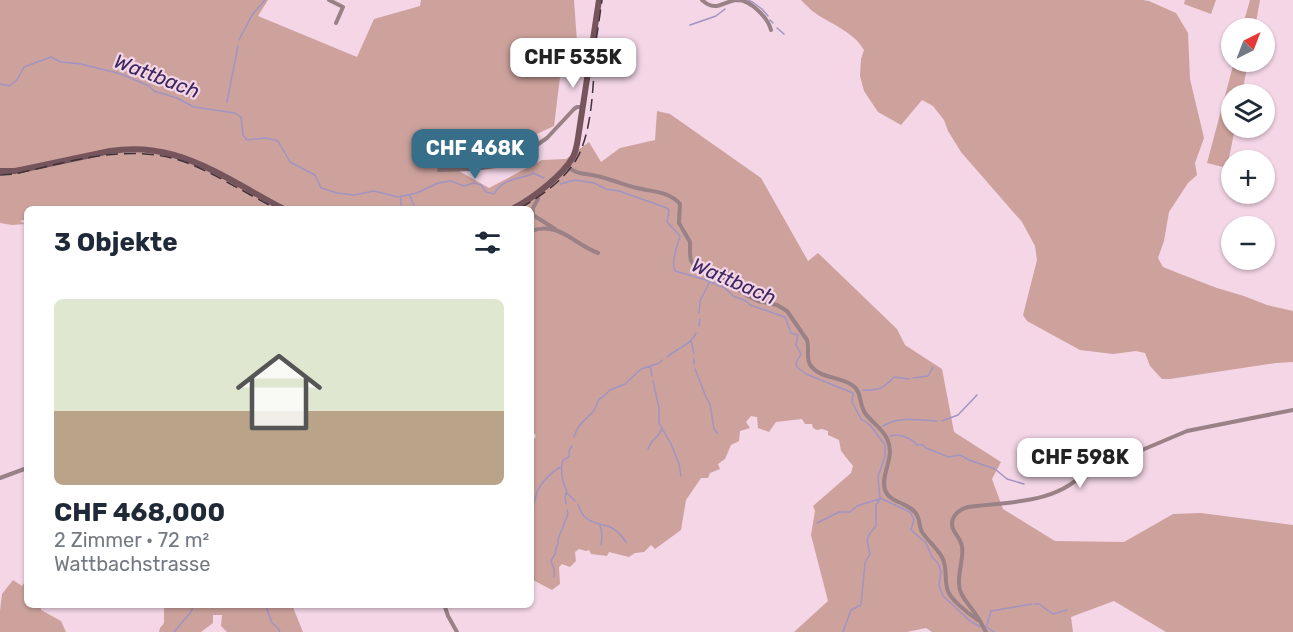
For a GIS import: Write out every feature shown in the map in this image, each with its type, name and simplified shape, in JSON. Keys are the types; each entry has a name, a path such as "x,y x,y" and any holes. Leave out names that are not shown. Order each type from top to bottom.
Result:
{"main road":[{"path":"517,206 551,181 566,166 576,150 599,0"},
{"path":"0,171 15,171 110,151 138,149 154,151 173,154 203,166 278,206"}],"street":[{"path":"329,0 343,7 336,23"},
{"path":"702,0 713,6 736,1 743,2 761,13 771,30"},
{"path":"439,170 496,166 549,137 574,109 583,107"},
{"path":"566,166 573,172 599,176 639,189 661,192 676,199 680,204 679,223 690,242 690,254 696,267 717,275 758,301 777,305 787,310 807,340 809,364 820,374 847,382 858,391 865,414 882,431 889,444 890,453 884,481 886,493 893,500 914,511 921,531 942,557 946,568 947,592 980,622"},
{"path":"534,206 538,199 535,195"},
{"path":"534,216 598,253"},
{"path":"534,230 541,228 561,232"},
{"path":"985,630 960,592 959,575 963,550 952,525 957,511 968,507 1046,497 1068,485 1088,468 1142,450 1187,431 1293,410"},
{"path":"0,478 24,469"},
{"path":"445,608 457,632"}],"shaded area":[{"path":"0,0 268,0 258,16 357,57 374,19 420,6 421,0 574,0 577,42 561,69 554,126 487,157 452,167 489,188 542,160 566,159 589,142 601,162 620,148 655,140 657,111 670,114 761,178 808,261 818,253 897,329 905,345 942,369 954,432 1001,462 992,479 1003,509 1055,541 1124,542 1173,514 1201,513 1293,525 1293,632 1166,632 1114,601 1071,617 1073,632 932,632 926,628 907,632 794,632 828,601 811,535 815,511 813,506 851,473 853,466 841,451 839,440 828,435 828,431 817,430 812,424 805,424 802,419 776,422 769,432 758,428 757,417 751,416 746,422 750,428 740,431 739,441 731,445 725,459 718,464 720,469 710,473 708,478 701,478 686,500 681,530 655,549 651,545 644,552 635,553 629,557 609,552 607,556 591,554 589,550 579,549 575,552 576,561 570,567 562,564 559,567 560,584 552,590 534,581 534,440 536,436 534,433 534,206 24,206 24,220 20,221 24,224 0,223"},
{"path":"801,0 1143,0 1176,13 1188,33 1190,79 1204,138 1195,163 1197,175 1188,183 1169,212 1164,241 1158,258 1163,267 1183,275 1267,305 1293,311 1293,362 1162,379 1150,366 1145,353 1136,351 1113,354 1080,350 1027,321 1023,315 1037,260 1035,246 1022,222 961,152 944,120 933,106 922,100 901,125 878,112 864,91 860,76 864,50 847,32 818,15"},
{"path":"1185,0 1216,0 1211,14 1184,4"},
{"path":"1250,0 1260,0 1257,18 1245,18"},
{"path":"1231,72 1246,72 1244,84 1228,84"},
{"path":"1221,111 1221,138 1233,138 1231,150 1221,150 1221,166 1207,163"},
{"path":"13,580 22,586 24,583 24,608 41,608 61,621 66,632 0,632 2,594"},
{"path":"164,608 293,608 303,632 227,632 221,626 222,615 213,615 213,623 201,632 159,632 164,623"}],"waterway":[{"path":"239,40 252,15 265,0"},
{"path":"748,0 754,3"},
{"path":"755,4 768,16"},
{"path":"690,25 716,16 725,9"},
{"path":"770,20 773,23"},
{"path":"777,28 784,34"},
{"path":"227,102 238,46"},
{"name":"Wattbach","path":"0,84 9,86 17,80 24,67 51,57 61,62 81,64 121,74 149,86 154,91 177,98 194,107 235,113 241,117 243,135 247,140 266,138 278,141 290,162 315,175 321,188 337,193 354,195 374,191 398,197 417,193 438,183 451,181 464,186 474,183 481,185 486,192 494,194 497,189 514,179 533,173 544,178"},
{"name":"Wattbach","path":"560,184 575,180 594,183 667,208 669,211 667,222 680,236 674,258 675,271 706,280 725,288 733,296 750,305 785,317 791,333 798,335 796,345 801,354 796,363 797,367 806,374 853,393 852,402 861,419 870,425 885,445 885,456 878,477 880,498 910,512 914,519 911,530 926,543 932,557 938,563 941,572 939,585 943,596 970,621 981,627"},
{"path":"410,196 414,206"},
{"path":"401,198 401,206"},
{"path":"699,313 700,301 709,283"},
{"path":"699,326 700,319"},
{"path":"667,357 687,343 696,333"},
{"path":"691,341 694,353"},
{"path":"694,359 694,364"},
{"path":"574,437 579,426 593,411 599,399 610,390 625,384 641,369 662,360"},
{"path":"650,366 652,376"},
{"path":"913,378 928,376 933,367"},
{"path":"695,369 710,404 714,429 717,433"},
{"path":"863,390 880,388 894,377 909,379"},
{"path":"653,381 659,408 659,423 671,444 681,476"},
{"path":"942,421 958,415 977,395"},
{"path":"883,426 903,420 937,421"},
{"path":"648,449 662,428"},
{"path":"890,436 905,437 917,445 923,445 949,457 960,455 995,469 1007,479 1024,484"},
{"path":"566,504 567,491 562,467 563,460 569,457 572,446"},
{"path":"534,504 541,485 560,467"},
{"path":"567,493 575,501"},
{"path":"817,523 839,512 850,512 857,506 879,499"},
{"path":"843,632 851,610 861,605 865,563 870,554 867,540 876,526 876,505 880,499"},
{"path":"578,504 582,514 588,520 609,526 626,542"},
{"path":"554,577 551,561 568,514 567,510"},
{"path":"600,525 601,545"},
{"path":"987,625 991,611 1032,604"},
{"path":"1035,604 1039,604 1053,614 1067,610"},
{"path":"174,632 192,608"},
{"path":"266,608 272,623 280,632"},
{"name":"Wattbach","path":"985,626 994,632"}],"railway":[{"path":"523,206 558,181 571,167 582,148 589,118 602,0"},
{"path":"0,175 99,156 121,154 164,156 197,167 271,206"}]}
